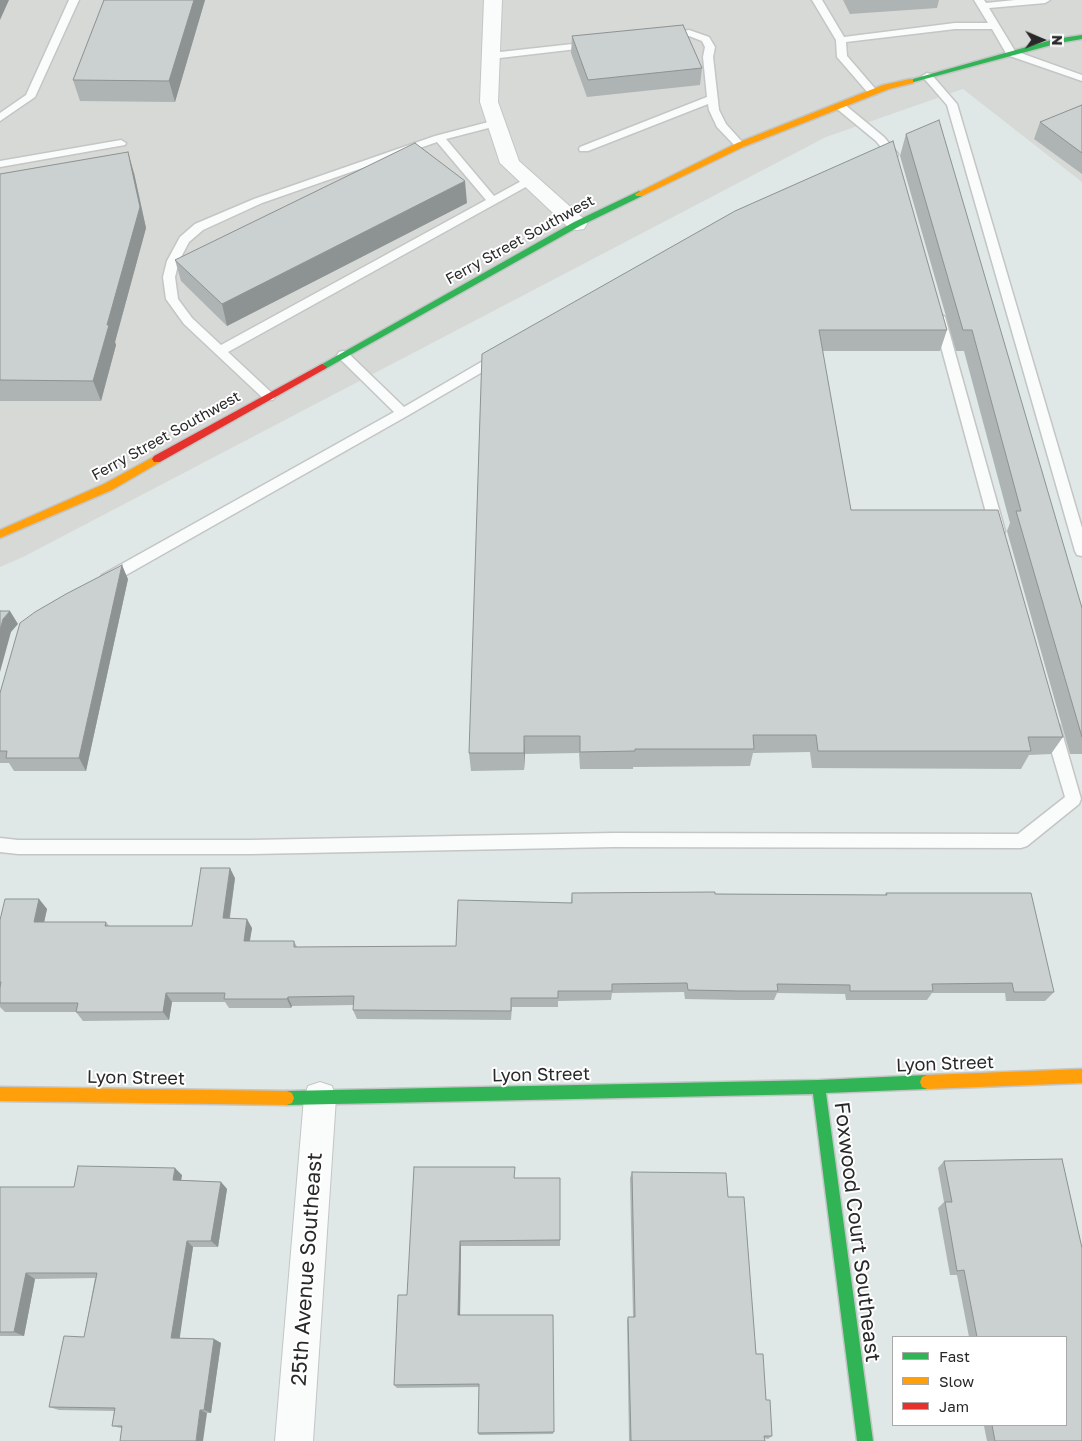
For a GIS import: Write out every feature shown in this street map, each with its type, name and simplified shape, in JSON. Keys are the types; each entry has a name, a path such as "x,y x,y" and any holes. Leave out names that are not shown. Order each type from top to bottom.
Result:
{"street":[{"path":"493,0 489,102 510,163 577,224"},
{"name":"Ferry Street Southwest","path":"0,534 108,487 577,224 740,145 873,92 1011,53 1082,36"},
{"name":"Lyon Street","path":"0,1094 320,1098 819,1087 1082,1076"},
{"name":"Foxwood Court Southeast","path":"819,1087 865,1441"},
{"name":"25th Avenue Southeast","path":"294,1441 320,1098"}],"lane":[{"path":"0,118 30,97 74,0"},
{"path":"817,0 841,40 842,57 873,92"},
{"path":"1045,0 981,3 1011,53 1082,78"},
{"path":"841,40 954,26 994,26"},
{"path":"656,37 689,33 706,39 710,47 708,58 714,110 721,126 740,145"},
{"path":"490,56 598,44"},
{"path":"927,76 952,104 1082,552"},
{"path":"584,149 712,98"},
{"path":"840,106 880,139 893,154 898,170"},
{"path":"269,397 188,321 172,299 169,277 173,261 184,240 200,226 258,201 439,138 496,123"},
{"path":"439,138 456,161 493,202"},
{"path":"0,164 121,143"},
{"path":"875,162 893,154"},
{"path":"220,351 529,181"},
{"path":"935,303 1001,542"},
{"path":"94,587 506,353"},
{"path":"343,355 403,413"},
{"path":"0,845 18,847 251,847 613,840 1021,841 1072,799 1049,713"}],"shaded area":[{"path":"0,0 1082,0 1082,182 963,89 826,137 23,557 0,567"}],"building":[{"path":"104,0 194,0 169,81 73,80"},
{"path":"683,25 702,68 588,80 572,36"},
{"path":"1082,105 1082,153 1040,122"},
{"path":"939,120 1082,608 1082,737 1016,511 1021,511 972,330 963,330 906,134"},
{"path":"893,141 947,330 819,330 851,510 998,510 1063,737 1028,737 1031,751 818,751 816,735 753,735 754,749 635,749 635,751 580,752 580,736 524,736 524,753 469,753 482,354 735,211"},
{"path":"415,143 465,181 222,304 175,260"},
{"path":"128,152 140,207 93,381 0,380 0,174"},
{"path":"122,565 79,758 6,758 7,751 0,751 0,693 20,623 66,594"},
{"path":"0,611 10,611 3,619 0,630"},
{"path":"201,868 230,868 223,918 247,919 244,941 294,941 294,947 456,946 458,900 572,903 572,893 715,892 715,894 887,895 886,893 1031,893 1054,992 1014,992 1012,983 932,984 933,991 850,991 850,985 777,984 778,991 688,990 687,983 612,984 612,991 558,991 558,998 511,998 511,1011 353,1010 354,996 224,999 225,993 166,993 163,1012 76,1012 78,1003 0,1003 0,920 5,899 39,899 34,922 106,922 105,926 192,926"},
{"path":"1062,1159 1082,1248 1082,1441 995,1441 992,1426 1067,1426 1067,1336 977,1336 964,1270 957,1271 945,1202 952,1202 944,1161"},
{"path":"78,1166 175,1168 173,1180 221,1182 211,1241 187,1241 171,1338 214,1339 204,1410 200,1410 196,1441 120,1441 122,1426 112,1426 115,1408 49,1407 64,1336 84,1337 97,1273 26,1273 14,1332 0,1332 0,1187 74,1187"},
{"path":"414,1167 515,1167 514,1178 560,1178 560,1240 460,1241 458,1315 553,1315 554,1432 478,1433 479,1384 394,1385 398,1295 407,1295"},
{"path":"632,1172 726,1173 728,1197 744,1197 756,1354 763,1354 766,1400 770,1400 772,1436 764,1436 765,1441 631,1441 628,1317 635,1317"}],"traffic: fast":[{"path":"910,81 1058,41 1082,37"},
{"path":"322,367 577,224 639,194"},
{"path":"287,1098 819,1087 927,1082"},
{"path":"819,1087 865,1441"}],"traffic: slow":[{"path":"639,194 740,145 886,87 910,81"},
{"path":"0,534 108,487 157,459"},
{"path":"927,1082 1082,1076"},
{"path":"0,1094 287,1098"}],"traffic: jam":[{"path":"157,459 322,367"}]}
